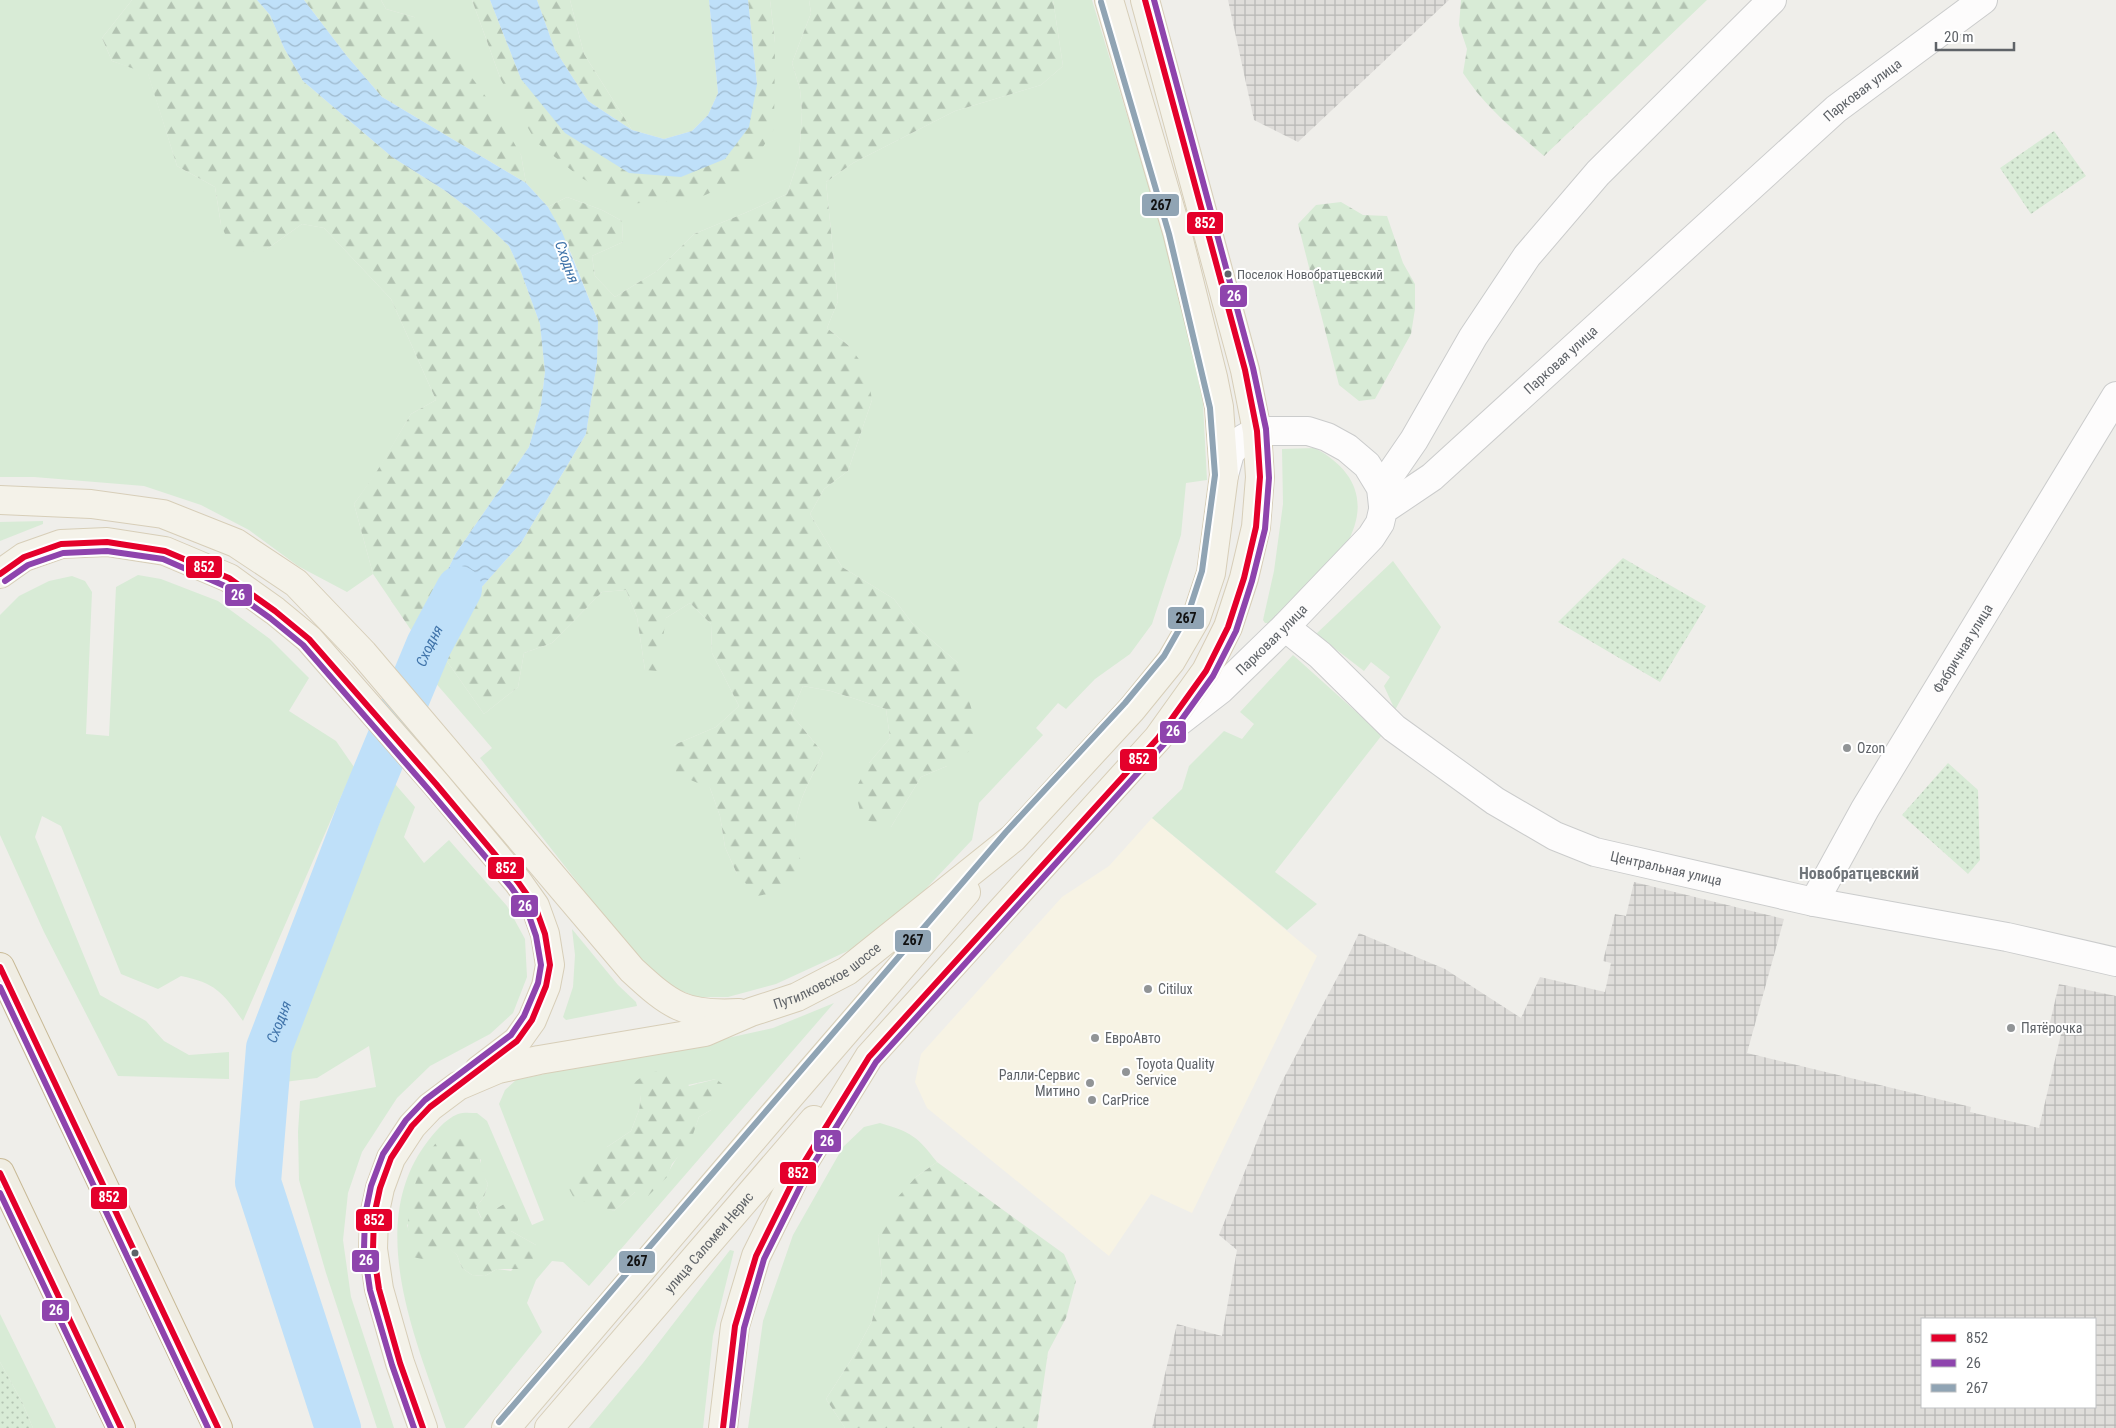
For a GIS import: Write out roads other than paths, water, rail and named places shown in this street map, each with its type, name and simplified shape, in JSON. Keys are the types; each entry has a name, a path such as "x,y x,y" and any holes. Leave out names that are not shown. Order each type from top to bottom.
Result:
{"highway":[{"path":"0,967 218,1428"},
{"path":"0,1173 121,1428"}],"main road":[{"name":"Путилковское шоссе","path":"423,1428 400,1363 379,1289 373,1248 374,1216 380,1188 391,1158 412,1126 430,1107 458,1086 498,1069 539,1060 705,1032 751,1012 797,997 847,971 1013,838 1132,709 1171,661 1196,618 1211,573 1224,475 1222,434 1213,377 1177,232 1109,0"},
{"path":"723,1428 735,1326 756,1256 795,1177 868,1057 1158,738 1206,672 1228,627 1236,603 1256,527 1260,477 1257,431 1244,370 1145,0"},
{"path":"0,500 91,504 163,514 236,543 296,582 363,653 448,751 632,970 662,998 683,1008 714,1014 751,1012"},
{"path":"0,574 24,557 61,544 107,542 165,551 228,578 275,611 308,640 351,686 518,882 535,906 546,934 550,964 546,986 532,1020 517,1041 458,1086"},
{"path":"506,1428 1013,838"},
{"name":"улица Саломеи Нерис","path":"549,1428 868,1057"}],"street":[{"path":"1382,499 1473,337 1527,256 1598,173 1772,0"},
{"name":"Парковая улица","path":"1158,738 1220,690 1285,627 1371,537 1380,523 1382,499 1432,477 1836,109 1983,0"},
{"name":"Фабричная улица","path":"1814,902 1865,810 2116,396"},
{"path":"1224,475 1230,453 1243,439 1257,431 1308,431 1327,437 1347,448 1367,466 1382,499"},
{"name":"Центральная улица","path":"1285,627 1320,656 1394,728 1495,800 1556,836 1595,852 1814,902 2007,937 2116,962"}],"water":[{"path":"257,0 304,0 346,55 382,97 526,183 548,207 562,232 598,321 597,362 586,434 521,543 472,598 444,657 415,636 456,553 529,447 541,405 545,372 540,324 521,272 509,246 472,211 444,190 392,157 303,81 284,48 270,15"},
{"path":"490,0 537,0 555,50 588,101 632,130 664,139 692,131 708,115 718,93 709,0 748,0 757,84 749,127 725,159 681,177 629,173 565,133 521,79"}],"waterway":[{"name":"Сходня","path":"338,1428 258,1182 269,1048 359,813 429,645 459,589"}],"place":[{"name":"Поселок Новобратцевский","path":"1228,274"},
{"name":"Ozon","path":"1847,748"},
{"name":"Citilux","path":"1148,989"},
{"name":"Пятёрочка","path":"2011,1028"},
{"name":"ЕвроАвто","path":"1095,1038"},
{"name":"Toyota Quality Service","path":"1126,1072"},
{"name":"Ралли-Сервис Митино","path":"1090,1083"},
{"name":"CarPrice","path":"1092,1100"}],"district":[{"name":"Новобратцевский","path":"1859,873"}]}
